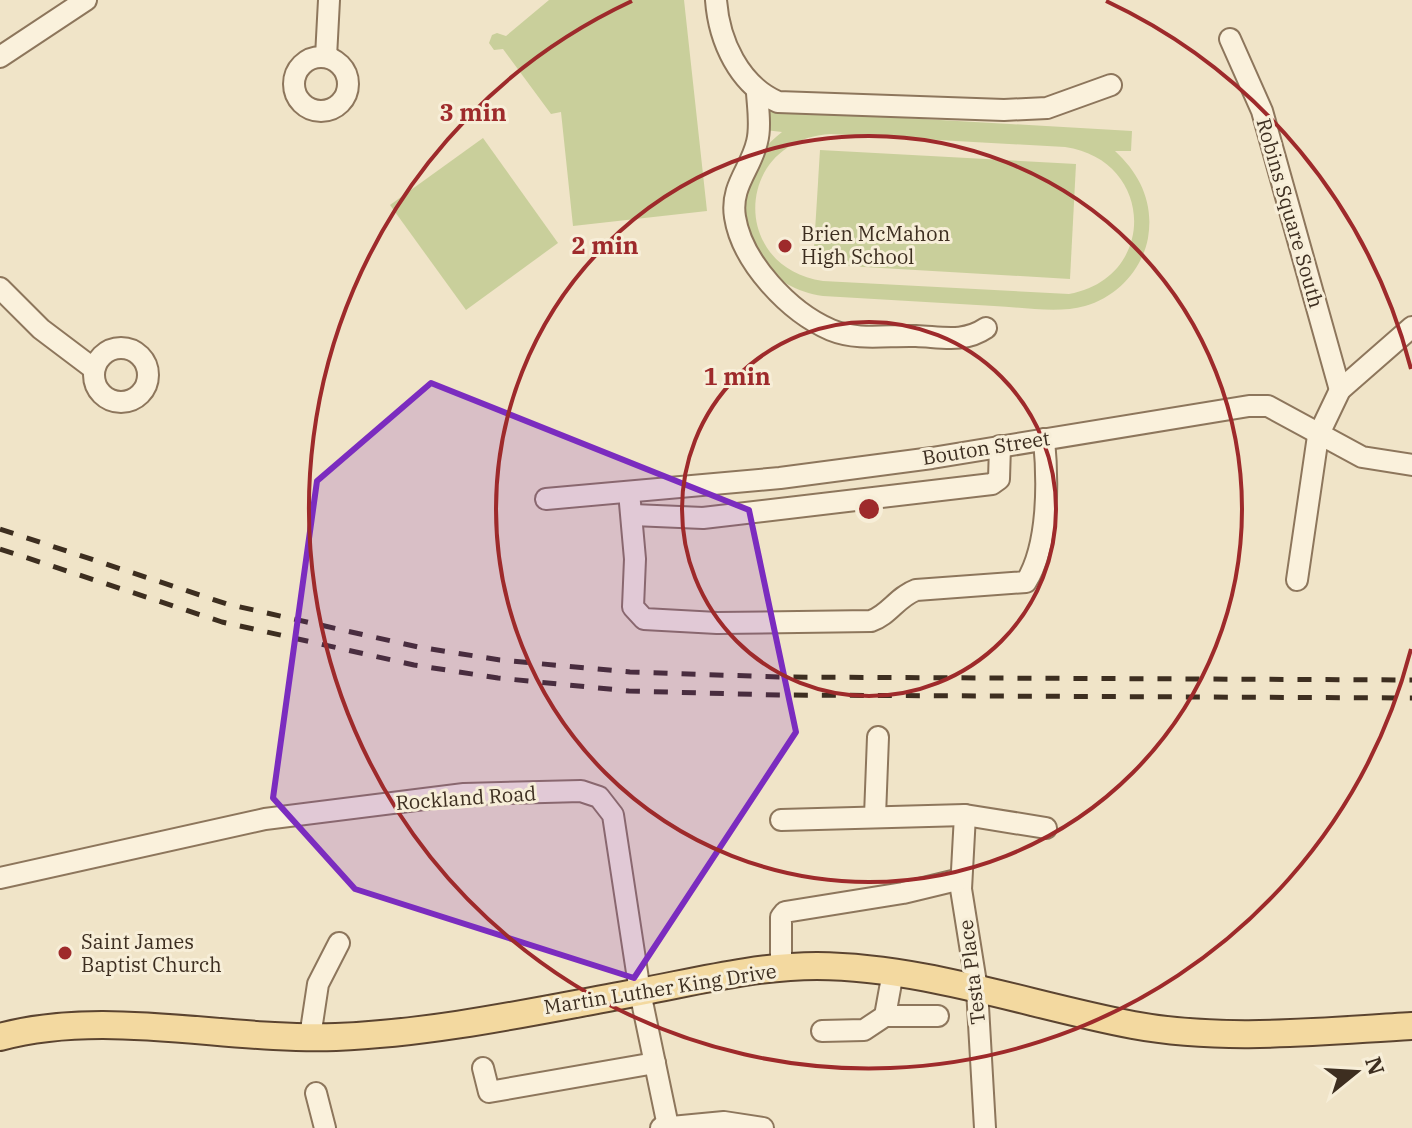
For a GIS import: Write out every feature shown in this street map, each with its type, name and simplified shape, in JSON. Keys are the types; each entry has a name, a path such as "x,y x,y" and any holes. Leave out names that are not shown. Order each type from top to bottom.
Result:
{"main road":[{"name":"Martin Luther King Drive","path":"0,1037 72,1027 310,1037 369,1036 440,1027 740,972 814,966 893,972 1137,1026 1206,1032 1412,1026"}],"street":[{"path":"0,57 62,7 86,0"},
{"path":"326,57 329,0"},
{"path":"716,0 720,32 757,93 757,143 738,179 734,214 743,247 756,272 831,330 873,339 895,335 971,339 986,328"},
{"name":"Robins Square South","path":"1230,39 1262,111 1340,390"},
{"path":"757,93 778,102 1004,110 1047,108 1111,85"},
{"path":"0,288 41,329 94,369"},
{"path":"1297,580 1318,436 1340,390 1412,327"},
{"name":"Bouton Street","path":"546,499 780,478 1249,406 1268,406 1318,436 1362,457 1412,465"},
{"path":"629,492 633,515 633,607 644,619 717,623 871,621 884,616 906,594 916,590 1026,582 1034,567 1046,500 1044,439"},
{"path":"633,515 703,518 992,484 999,479 1000,446"},
{"path":"875,816 878,737"},
{"name":"Rockland Road","path":"0,878 265,819 464,794 581,791 599,797 613,815 664,1127"},
{"path":"781,820 965,815 1046,828"},
{"name":"Testa Place","path":"965,815 961,879 977,989 985,1128"},
{"path":"781,969 781,917 785,912 903,893 961,879"},
{"path":"310,1037 318,984 339,943"},
{"path":"885,1016 893,972"},
{"path":"822,1031 864,1030 885,1016 938,1016"},
{"path":"483,1068 489,1092 655,1063"},
{"path":"316,1093 325,1128"},
{"path":"664,1127 724,1122 763,1128"}],"highlighted area":[{"path":"431,383 749,510 796,732 634,978 355,889 273,798 317,481"}],"green space":[{"path":"549,0 684,0 707,211 573,226 561,112 551,114 503,49 494,50 489,43 492,35 506,36"},
{"path":"767,110 1132,131 1131,151 1115,151 1132,169 1147,201 1149,225 1145,250 1126,281 1108,296 1085,306 1063,310 823,296 794,288 771,272 755,252 746,229 743,203 748,177 761,153 782,132 765,130","holes":["831,134 1065,147 1095,156 1116,173 1129,195 1134,219 1131,244 1119,266 1098,284 1069,294 823,281 792,271 771,253 758,230 755,204 761,179 776,157 799,141"]},
{"path":"483,138 558,243 466,310 390,205"},
{"path":"820,150 1076,164 1070,279 813,264"}],"railway":[{"path":"0,529 227,604 418,647 500,660 630,672 779,677 1412,680"},
{"path":"0,549 222,622 414,665 498,678 629,691 779,695 1412,698"}],"place":[{"name":"Brien McMahon High School","path":"785,246"},
{"name":"Saint James Baptist Church","path":"65,953"}]}
